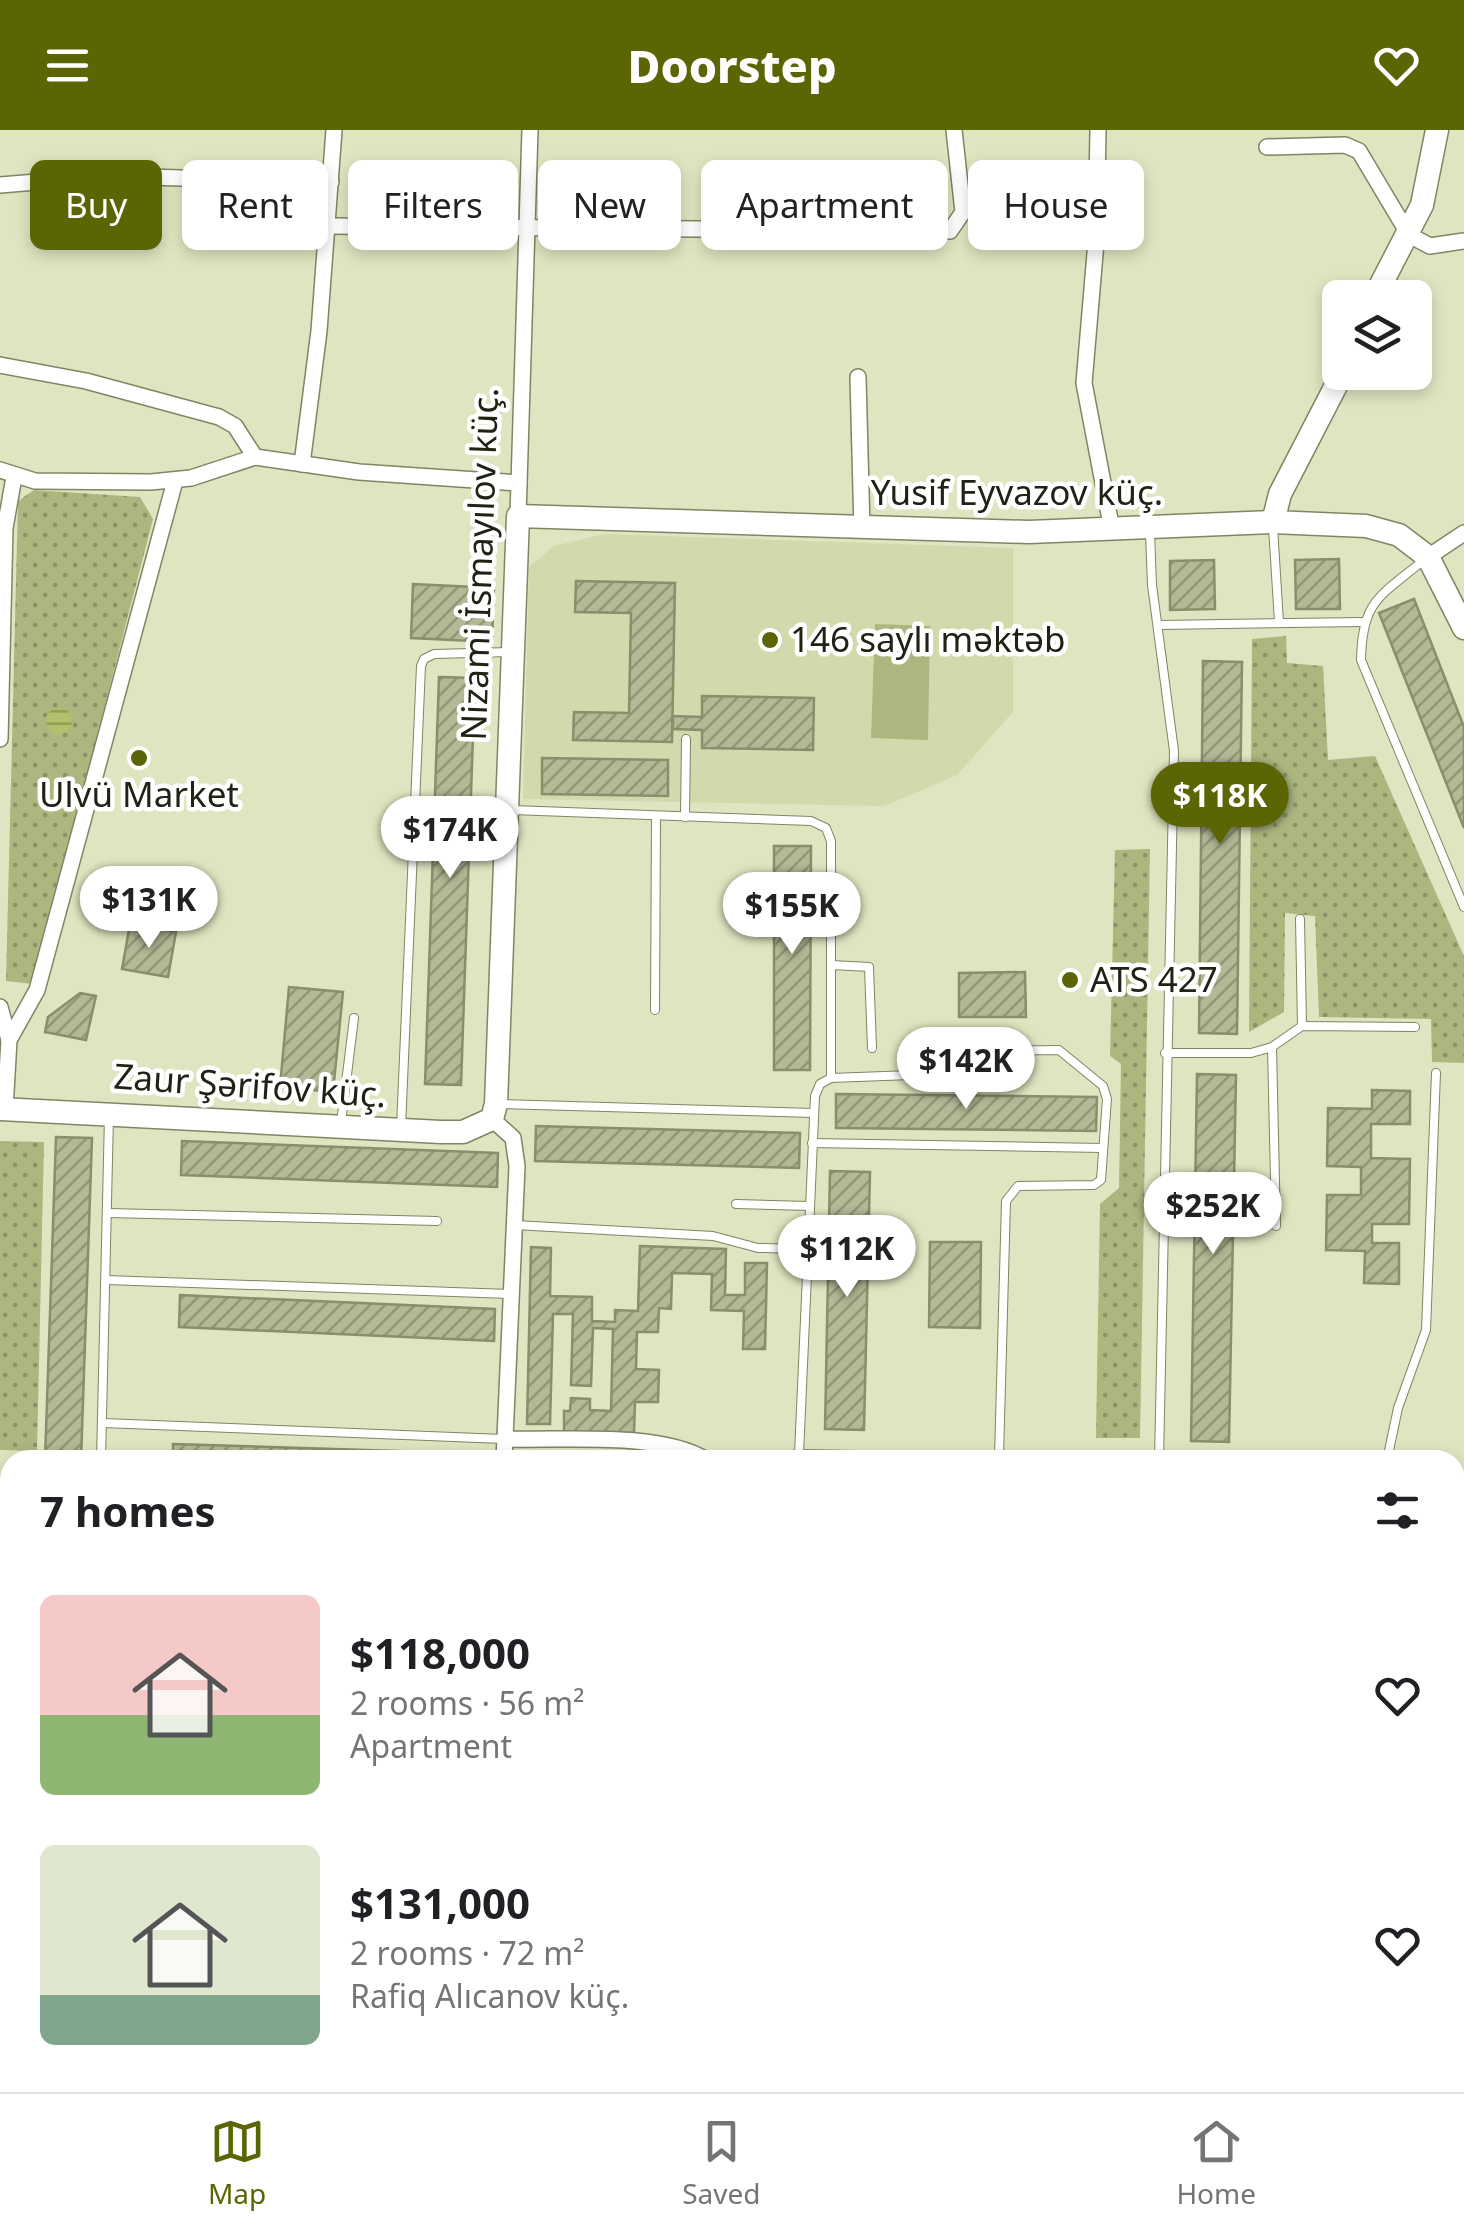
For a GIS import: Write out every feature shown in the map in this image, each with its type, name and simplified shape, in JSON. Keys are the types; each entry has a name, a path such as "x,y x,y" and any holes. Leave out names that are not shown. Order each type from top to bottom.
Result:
{"street":[{"path":"334,130 328,226 950,230 962,212 954,130"},
{"name":"Nizami İsmayılov küç.","path":"494,1112 530,130"},
{"path":"1098,130 1096,242 1084,383 1112,530"},
{"path":"1384,280 1409,235 1428,186 1437,130"},
{"path":"1267,146 1345,145 1359,151 1409,235 1430,246 1464,241"},
{"path":"0,185 127,176 331,182"},
{"path":"302,464 325,250"},
{"path":"0,365 86,381 219,417 235,426 255,457"},
{"path":"858,377 862,529"},
{"path":"1273,522 1280,494 1334,390"},
{"path":"0,739 7,474 175,481 255,457 518,483"},
{"path":"9,1040 32,1001 45,964 175,481"},
{"name":"Yusif Eyvazov küç.","path":"518,516 862,529 1112,530 1273,522 1382,529 1399,535 1428,557"},
{"path":"1464,533 1428,557 1464,628"},
{"path":"0,1007 9,1040 2,1109"},
{"name":"Zaur Şərifov küç.","path":"2,1109 463,1132 494,1112"},
{"path":"494,1112 516,1151 505,1450"},
{"path":"506,1439 658,1444 689,1450"}],"lane":[{"path":"1273,522 1278,622"},
{"path":"1150,528 1174,750 1158,1450"},
{"path":"1428,557 1379,598 1362,622 1360,660 1464,907"},
{"path":"1158,625 1362,622"},
{"path":"401,1131 421,666 434,654 513,652"},
{"path":"685,817 686,739"},
{"path":"506,810 812,822 826,828 830,841 831,1078"},
{"path":"655,1010 656,816"},
{"path":"1300,920 1302,1026"},
{"path":"830,965 868,967 872,1048"},
{"path":"340,1127 354,1018"},
{"path":"1165,1052 1251,1053 1272,1047 1302,1026 1415,1027"},
{"path":"1272,1047 1276,1226"},
{"path":"799,1450 812,1142 820,1084 831,1078 911,1075 959,1051 1059,1050 1103,1086 1107,1099 1101,1180 1094,1185 1018,1186 1006,1201 999,1450"},
{"path":"1388,1450 1398,1408 1426,1330 1436,1073"},
{"path":"102,1450 109,1112"},
{"path":"494,1112 814,1112"},
{"path":"812,1142 1103,1148"},
{"path":"736,1204 809,1206"},
{"path":"108,1213 437,1222"},
{"path":"516,1225 713,1236 758,1248 807,1249"},
{"path":"106,1280 511,1294"},
{"path":"103,1423 506,1439"}],"shaded area":[{"path":"34,490 140,497 153,519 33,984 6,981 18,501"},
{"name":"146 saylı məktəb","path":"605,534 1013,548 1013,712 957,775 884,806 523,799 529,567 554,546"},
{"path":"875,624 930,626 928,740 871,738"},
{"path":"1286,636 1287,663 1323,666 1328,760 1375,756 1464,956 1464,1063 1432,1062 1431,1019 1319,1017 1315,916 1285,913 1284,1012 1249,1032 1252,639"},
{"path":"59,708 68,712 72,721 68,730 59,734 50,730 46,721 50,712"},
{"path":"1150,849 1140,1438 1096,1438 1100,1204 1119,1188 1121,1064 1110,1056 1115,850"},
{"path":"0,1141 44,1142 37,1450 0,1450"}],"building":[{"path":"1339,559 1340,609 1296,609 1295,560"},
{"path":"1214,560 1215,609 1170,610 1170,561"},
{"path":"576,581 675,583 672,742 573,740 574,712 629,713 631,613 575,612"},
{"path":"413,584 494,588 492,642 411,638"},
{"path":"1414,599 1464,727 1464,828 1379,613"},
{"path":"1203,661 1242,662 1237,1034 1199,1033"},
{"path":"439,677 475,678 461,1085 425,1084"},
{"path":"702,696 814,698 813,750 702,748 702,730 673,729 673,716 702,717"},
{"path":"542,758 668,760 668,796 542,794"},
{"path":"774,846 811,846 810,1070 774,1070"},
{"path":"130,924 176,932 168,977 122,969"},
{"path":"1025,972 1026,1017 959,1017 959,973"},
{"path":"289,987 343,992 333,1092 280,1087"},
{"path":"80,993 96,996 86,1040 45,1032 48,1017"},
{"path":"1197,1074 1236,1075 1229,1442 1191,1441"},
{"path":"1372,1090 1410,1091 1410,1124 1371,1124 1371,1158 1410,1159 1409,1224 1372,1224 1372,1243 1399,1243 1399,1284 1364,1283 1365,1251 1326,1250 1327,1195 1361,1195 1361,1167 1327,1166 1328,1108 1372,1109"},
{"path":"836,1094 1097,1097 1096,1131 836,1128"},
{"path":"536,1126 800,1133 799,1168 535,1161"},
{"path":"56,1137 92,1138 81,1450 45,1450"},
{"path":"182,1141 498,1153 497,1187 181,1175"},
{"path":"830,1171 870,1172 864,1430 825,1429"},
{"path":"930,1242 981,1242 980,1328 929,1327"},
{"path":"640,1246 726,1249 725,1295 745,1295 745,1263 767,1263 765,1349 743,1349 744,1311 711,1310 712,1274 672,1273 671,1309 659,1308 658,1332 637,1332 636,1369 659,1370 658,1402 635,1402 634,1433 564,1432 564,1411 570,1411 571,1398 590,1399 590,1410 611,1411 613,1329 593,1328 591,1386 571,1385 573,1314 553,1314 550,1424 527,1424 531,1247 551,1248 550,1296 592,1297 592,1321 615,1322 615,1310 638,1311"},
{"path":"180,1295 495,1309 494,1341 179,1327"},
{"path":"173,1444 364,1450 173,1450"}],"place":[{"name":"146 saylı məktəb","path":"770,640"},
{"name":"Ulvü Market","path":"139,758"},
{"name":"ATS 427","path":"1070,980"}]}
